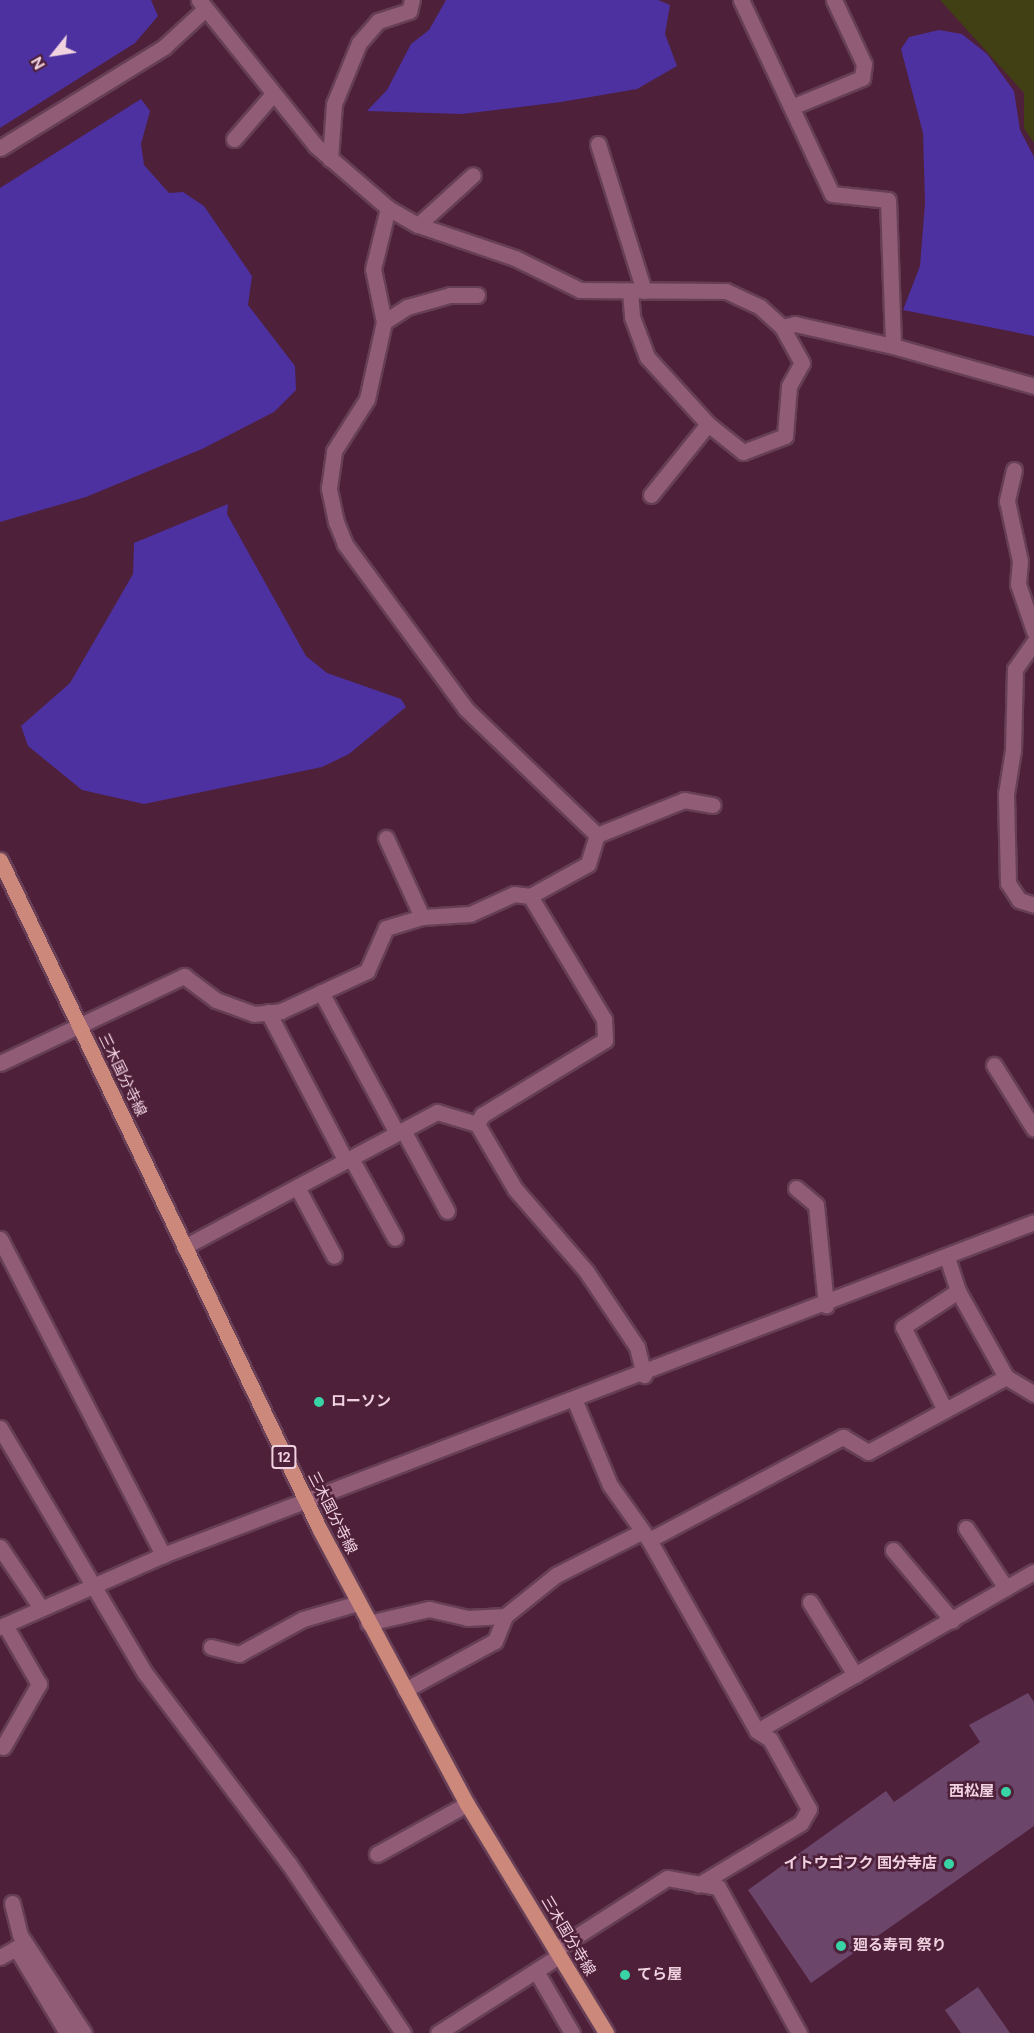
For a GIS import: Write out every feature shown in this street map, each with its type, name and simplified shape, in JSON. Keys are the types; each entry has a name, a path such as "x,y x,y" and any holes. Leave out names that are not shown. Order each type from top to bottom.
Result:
{"main road":[{"name":"三木国分寺線","path":"0,861 306,1501 368,1623 467,1804 606,2033"}],"street":[{"path":"330,159 334,104 359,43 378,21 409,11 412,0"},
{"path":"741,0 794,106 832,194 888,200 892,346"},
{"path":"794,106 862,78 864,64 834,0"},
{"path":"0,148 164,47 202,5 273,94 330,159 388,208 418,225 515,258 557,283 580,290 637,291 740,295 782,327 802,363 789,386 785,436 743,452 708,424 647,357 632,317 637,291 598,144"},
{"path":"234,139 273,94"},
{"path":"418,225 473,175"},
{"path":"388,208 373,269 384,322 366,399 334,451 329,488 336,522 345,544 466,710 597,835"},
{"path":"384,322 407,307 450,295 477,295"},
{"path":"782,327 795,324 892,346 1034,386"},
{"path":"651,495 708,424"},
{"path":"1014,470 1007,501 1020,561 1018,584 1034,631"},
{"path":"1034,642 1015,669 1013,750 1006,794 1008,883 1019,900 1034,905"},
{"path":"597,835 684,800 713,805"},
{"path":"0,1063 184,976 216,1000 254,1014 268,1012 321,992 368,971 386,928 422,917 446,920 514,894 530,896 588,864 597,835"},
{"path":"386,838 422,917"},
{"path":"477,1124 482,1115 605,1040 604,1019 530,896"},
{"path":"321,992 447,1211"},
{"path":"268,1012 348,1160 395,1238"},
{"path":"994,1065 1034,1129"},
{"path":"184,1247 436,1112 477,1124 515,1189 585,1271 630,1338 644,1376"},
{"path":"297,1187 334,1256"},
{"path":"796,1188 816,1206 826,1306"},
{"path":"3,1747 39,1684 3,1626 39,1605 306,1501 826,1306 1034,1222"},
{"path":"0,1239 163,1556"},
{"path":"947,1257 958,1291 1006,1377 1034,1394"},
{"path":"945,1410 903,1327 958,1291"},
{"path":"405,1690 495,1641 505,1616 556,1575 646,1535 843,1437 867,1452 1006,1377"},
{"path":"574,1400 610,1485 646,1535 757,1731 770,1739 809,1809 801,1823 698,1884"},
{"path":"0,1428 94,1583 145,1673 269,1838 403,2033"},
{"path":"966,1528 1006,1588"},
{"path":"0,1547 39,1605"},
{"path":"893,1550 952,1620"},
{"path":"757,1731 1034,1572"},
{"path":"810,1602 855,1675"},
{"path":"211,1647 238,1654 303,1619 358,1603"},
{"path":"368,1623 429,1609 467,1618 505,1616"},
{"path":"377,1854 467,1804"},
{"path":"438,2033 536,1971 557,1953 667,1878 718,1887 799,2033"},
{"path":"12,1903 21,1935 84,2033"},
{"path":"0,1957 16,1948 67,2033"},
{"path":"536,1971 572,2033"}],"shaded area":[{"path":"0,0 151,0 158,16 135,43 0,128"},
{"path":"446,0 658,0 670,5 665,34 677,66 637,89 561,102 462,114 367,111 387,90 411,44 429,30"},
{"path":"940,0 1034,0 1034,143 1024,128 1024,93"},
{"path":"939,30 962,34 987,54 1014,91 1020,130 1034,157 1034,336 903,310 920,266 925,203 923,133 901,49 909,37"},
{"path":"141,99 150,111 141,144 144,165 169,193 183,192 204,206 252,276 248,305 295,366 296,390 274,412 202,449 86,497 0,522 0,188"},
{"path":"228,504 227,514 306,656 327,673 401,699 406,707 349,754 322,767 144,804 82,790 28,746 21,726 70,683 133,574 134,543"}],"building":[{"path":"1028,1693 1034,1702 1034,1826 811,1983 748,1890 886,1791 894,1802 980,1742 969,1725"},
{"path":"978,1987 1010,2033 961,2033 945,2010"}],"place":[{"name":"ローソン","path":"319,1402"},
{"name":"西松屋","path":"1006,1792"},
{"name":"イトウゴフク 国分寺店","path":"949,1864"},
{"name":"廻る寿司 祭り","path":"841,1946"},
{"name":"てら屋","path":"625,1975"}]}
